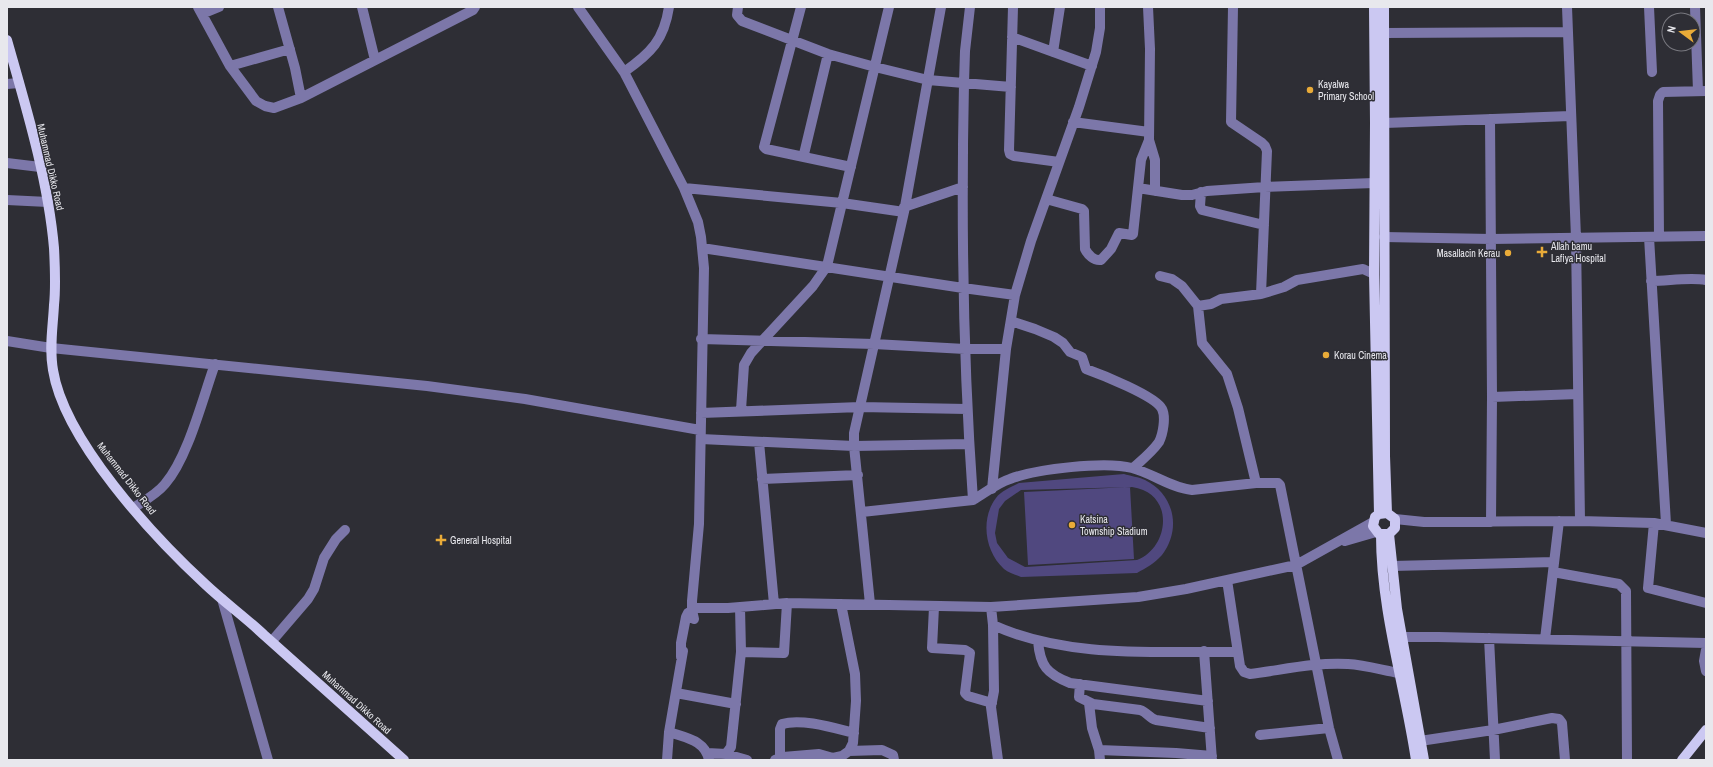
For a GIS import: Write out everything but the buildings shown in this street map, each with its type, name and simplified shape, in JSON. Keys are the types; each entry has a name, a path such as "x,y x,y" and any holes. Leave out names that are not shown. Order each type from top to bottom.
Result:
{"main road":[{"path":"1374,7 1374,274 1385,525 1402,637 1424,760"},
{"path":"1384,7 1384,581 1399,674 1416,760"},
{"name":"Muhammad Dikko Road","path":"7,40 48,202 56,272 51,348 53,371 60,394 72,423 96,461 133,508 161,540 222,599 272,641 404,760"},
{"path":"1682,760 1706,730"}],"street":[{"path":"219,7 200,11 230,66 256,101 265,106 274,108 301,98 473,10 475,7"},
{"path":"278,7 290,49 301,98"},
{"path":"362,7 375,60"},
{"path":"578,7 624,72 684,188 698,222 702,248 704,268 699,524 693,615 681,657 669,732 667,760"},
{"path":"624,72 642,59 662,37 667,22 669,7"},
{"path":"738,7 737,15 742,21 828,54 928,80 1010,87"},
{"path":"801,7 764,147 766,149 851,167"},
{"path":"740,410 744,365 751,353 812,286 827,266 889,7"},
{"path":"870,604 862,512 854,446 854,433 904,209 941,7"},
{"path":"970,7 965,51 964,83 963,288 967,409 973,500"},
{"path":"1013,7 1010,87 1010,154 1014,156 1059,162"},
{"path":"1053,52 1060,7"},
{"path":"992,488 1006,349 1015,295 1031,241 1092,66 1100,28 1100,7"},
{"path":"1148,7 1150,49 1149,136 1155,160 1155,191"},
{"path":"1233,7 1231,122 1265,146 1267,151 1261,294"},
{"path":"1566,7 1576,238 1580,521"},
{"path":"1649,7 1652,72"},
{"path":"1666,524 1651,281 1654,237 1658,101 1663,92 1702,91 1695,7"},
{"path":"1384,33 1567,32"},
{"path":"1012,37 1092,66"},
{"path":"230,66 290,49"},
{"path":"805,157 804,154 828,54"},
{"path":"7,84 19,83"},
{"path":"1385,123 1570,116"},
{"path":"1490,119 1492,397 1491,522"},
{"path":"1073,122 1149,136"},
{"path":"1046,199 1082,209 1084,211 1086,249 1088,254 1093,258 1101,260 1111,249 1119,232 1133,234 1141,160 1149,136"},
{"path":"7,163 40,168"},
{"path":"1138,188 1182,195 1192,195 1201,192 1265,187 1374,183"},
{"path":"684,188 904,209 963,187"},
{"path":"1201,192 1200,206 1202,210 1264,225"},
{"path":"7,200 48,202"},
{"path":"1384,237 1491,239 1706,236"},
{"path":"702,248 1015,295"},
{"path":"1198,306 1211,304 1221,299 1261,294 1304,279 1363,269 1374,274"},
{"path":"1160,276 1172,279 1182,286 1198,306 1202,343 1227,374 1238,408 1256,483"},
{"path":"1651,281 1684,280 1695,278 1706,280"},
{"path":"1011,322 1035,329 1054,337 1063,343 1070,352 1082,357 1086,369 1116,380 1146,395 1160,405 1162,409 1163,431 1159,441 1133,468"},
{"path":"702,339 874,344 965,349 1006,349"},
{"path":"7,342 51,348 419,385 525,399 701,434 759,442 854,446 969,444"},
{"path":"133,508 165,484 176,467 190,436 215,364"},
{"path":"1492,397 1578,394"},
{"path":"701,413 740,410 860,407 967,409"},
{"path":"759,442 774,604"},
{"path":"862,512 973,500 1009,479 1035,472 1098,466 1133,468 1182,489 1192,490 1275,482 1280,485 1318,665 1329,728 1338,760"},
{"path":"762,479 858,475"},
{"path":"1544,639 1559,521"},
{"path":"693,615 701,615 728,608 787,603 991,607 1138,597 1186,589 1296,565 1335,543 1385,525 1424,522 1580,521 1666,524 1706,533"},
{"path":"1654,523 1648,588 1706,603"},
{"path":"272,641 308,599 314,589 324,558 336,539 345,530"},
{"path":"1392,566 1553,567 1619,584 1624,587 1626,591 1627,760"},
{"path":"1227,580 1240,666 1244,672 1250,674 1318,665 1346,664 1360,665 1399,674"},
{"path":"222,599 268,760"},
{"path":"741,652 784,653 787,603"},
{"path":"841,604 855,674 856,701 854,733 853,743 849,751 842,756 833,758 819,754 778,759 780,728 782,724 788,722 817,724 854,733"},
{"path":"726,754 731,748 741,652 740,607"},
{"path":"934,607 932,648 965,650 970,653 965,693 968,696 992,703"},
{"path":"991,607 993,625 994,691 992,712 998,760"},
{"path":"993,625 1016,635 1038,641 1078,647 1116,650 1238,652"},
{"path":"1402,637 1626,640 1706,643"},
{"path":"1489,638 1495,760"},
{"path":"1038,641 1041,660 1048,672 1070,683 1208,701"},
{"path":"1706,650 1704,661 1706,671"},
{"path":"1099,750 1176,753 1212,758 1204,651"},
{"path":"1080,684 1078,695 1089,702 1104,706 1140,710 1156,720 1210,728"},
{"path":"676,693 736,704"},
{"path":"1089,702 1092,728 1099,750 1100,760"},
{"path":"1420,741 1493,730 1552,718 1558,719 1562,723 1565,760"},
{"path":"1260,735 1329,728"},
{"path":"669,732 697,742 708,756 726,754 747,760"},
{"path":"849,751 871,749 882,750 892,755 894,760"}],"shaded area":[{"path":"1124,474 1143,479 1155,486 1163,494 1172,513 1172,534 1168,545 1162,555 1137,573 1021,577 1012,574 1004,569 992,554 986,525 991,506 996,498 1003,491 1019,483","holes":["1132,487 1146,491 1156,499 1161,509 1163,521 1161,533 1156,544 1148,553 1137,560 1025,567 1008,558 997,543 995,533 999,509 1005,501 1021,490"]},
{"path":"1130,487 1134,559 1028,565 1024,492"}],"place":[{"name":"Kayalwa Primary School","path":"1310,90"},
{"name":"Allah bamu Lafiya Hospital","path":"1542,252"},
{"name":"Masallacin Kerau","path":"1508,253"},
{"name":"Korau Cinema","path":"1326,355"},
{"name":"Katsina Township Stadium","path":"1072,525"},
{"name":"General Hospital","path":"441,540"}]}
